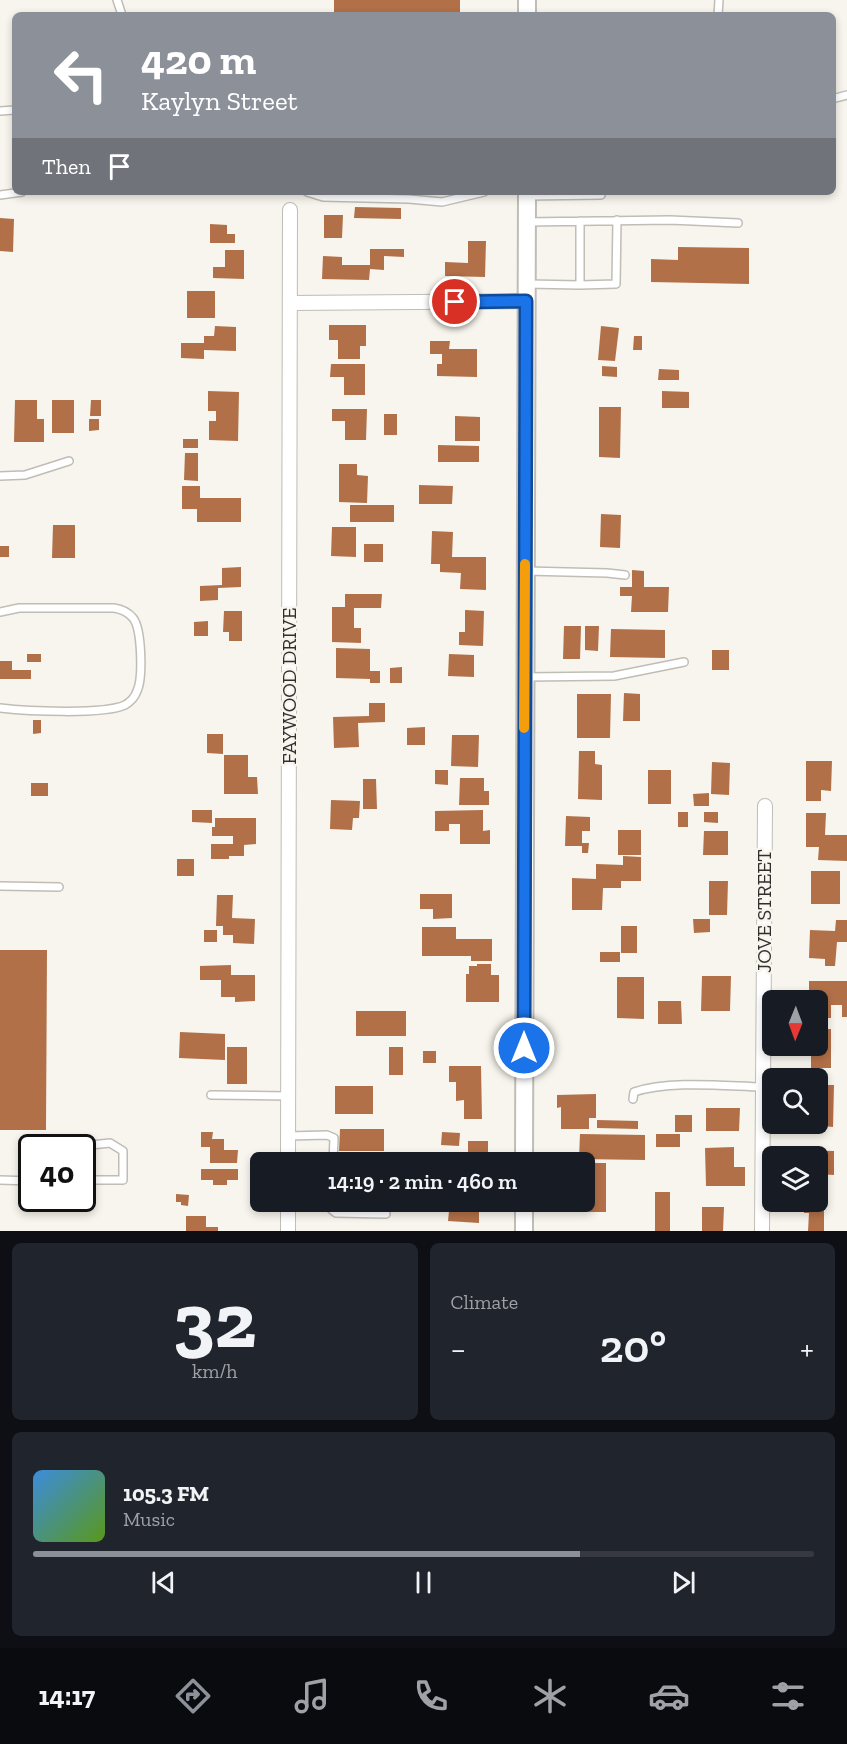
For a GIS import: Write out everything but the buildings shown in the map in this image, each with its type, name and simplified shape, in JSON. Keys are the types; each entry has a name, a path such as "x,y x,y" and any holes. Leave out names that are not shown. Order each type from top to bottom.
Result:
{"street":[{"path":"524,1152 527,195"},
{"name":"FAYWOOD DRIVE","path":"288,1152 290,210"},
{"path":"290,303 526,293"},
{"name":"JOVE STREET","path":"763,1068 765,806"},
{"name":"JOVE STREET","path":"762,1231 763,1134"},
{"path":"288,1212 288,1231"},
{"path":"524,1212 524,1231"}],"lane":[{"path":"317,195 442,202 471,195"},
{"path":"526,293 580,285 616,284 617,220"},
{"path":"526,222 670,220 738,223"},
{"path":"580,221 580,285"},
{"path":"0,476 25,475 69,461"},
{"path":"525,571 625,575"},
{"path":"0,612 19,608 114,608 123,610 134,619 138,628 140,656 137,691 131,701 123,705 107,710 0,708"},
{"path":"525,677 614,676 684,662"},
{"path":"0,886 60,887"},
{"path":"633,1099 634,1092 658,1086 762,1087"},
{"path":"211,1095 288,1096"},
{"path":"288,1136 327,1135 334,1138 333,1152"},
{"path":"96,1144 110,1143 123,1151 123,1180 96,1180"},
{"path":"0,1180 18,1181"},
{"path":"335,1212 386,1214"}],"slow traffic":[{"path":"524,728 525,564"}],"route":[{"path":"455,302 526,301 524,1048"}]}
